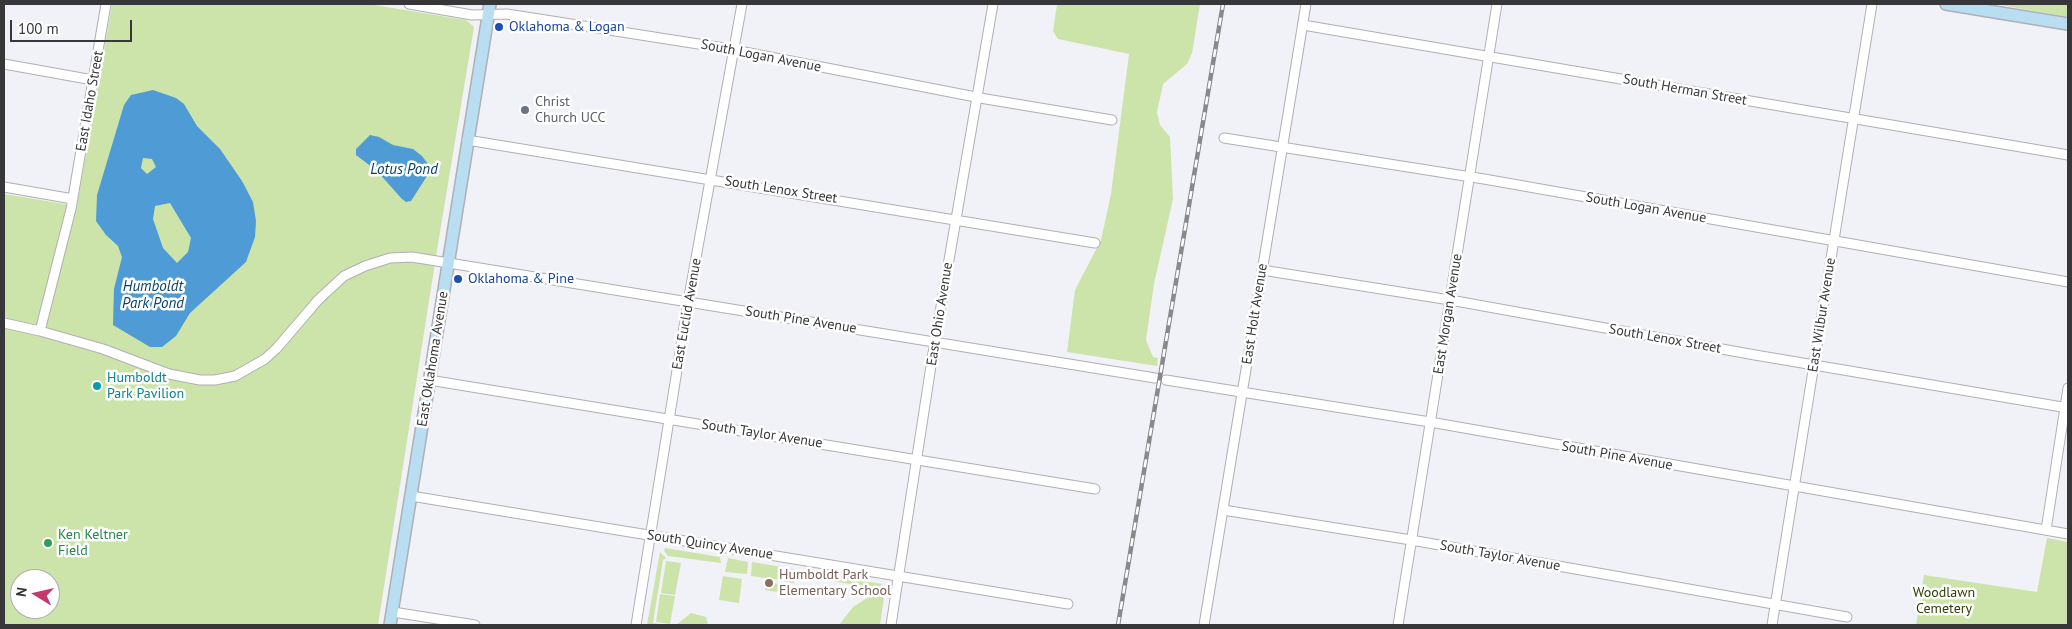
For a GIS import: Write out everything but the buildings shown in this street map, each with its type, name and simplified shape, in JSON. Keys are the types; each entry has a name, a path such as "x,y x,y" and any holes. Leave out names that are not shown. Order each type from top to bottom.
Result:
{"main road":[{"path":"1946,4 2068,24"},
{"name":"East Oklahoma Avenue","path":"390,625 489,9"}],"street":[{"name":"East Idaho Street","path":"40,330 73,199 106,4"},
{"name":"South Logan Avenue","path":"409,4 472,15 489,9 507,14 734,50 977,98 1112,120"},
{"name":"East Euclid Avenue","path":"636,625 688,302 742,4"},
{"name":"East Ohio Avenue","path":"890,625 935,342 993,4"},
{"name":"East Holt Avenue","path":"1204,625 1306,4"},
{"name":"East Morgan Avenue","path":"1398,625 1497,4"},
{"name":"East Wilbur Avenue","path":"1772,625 1872,4"},
{"name":"South Herman Street","path":"1303,25 2068,155"},
{"path":"4,64 93,80"},
{"name":"South Logan Avenue","path":"1224,138 1470,177 2068,282"},
{"name":"South Lenox Street","path":"468,140 1095,243"},
{"path":"4,187 73,199"},
{"name":"South Pine Avenue","path":"4,323 40,330 103,349 169,374 200,380 215,380 235,376 265,359 277,348 318,300 351,273 365,266 390,258 412,257 1155,378"},
{"name":"South Lenox Street","path":"1262,270 1450,300 2067,407"},
{"name":"South Taylor Avenue","path":"429,380 1095,489"},
{"name":"South Pine Avenue","path":"1166,380 1430,422 1795,488 2068,534"},
{"path":"2046,530 2067,407 2068,388"},
{"name":"South Quincy Avenue","path":"411,496 1068,604"},
{"name":"South Taylor Avenue","path":"1223,510 1412,540 1847,617"},
{"path":"393,612 475,625"}],"green space":[{"path":"112,4 368,4 466,20 474,27 378,625 4,625 4,194 77,206"},
{"path":"1057,4 1200,4 1192,53 1187,64 1163,84 1157,112 1160,125 1170,137 1173,199 1154,284 1146,340 1153,357 1158,358 1157,366 1067,352 1075,290 1101,240 1111,194 1129,54 1058,39 1053,31"},
{"path":"2068,4 2068,17 2001,5"},
{"name":"Woodlawn Cemetery","path":"2047,538 2068,542 2068,625 1916,625 1924,575 2037,592"},
{"path":"665,548 720,557 721,563 668,556 664,551"},
{"path":"660,552 666,558 663,560 653,623 667,625 647,625"},
{"path":"728,558 748,562 747,574 725,572"},
{"path":"666,561 681,563 675,595 661,593"},
{"path":"752,562 782,567 780,580 751,576"},
{"path":"786,568 882,584 876,590 874,588 796,575 794,583 784,582"},
{"path":"723,576 742,579 739,603 719,600"},
{"path":"766,582 779,584 777,592 765,590"},
{"path":"881,589 885,590 880,625 839,625 853,607"},
{"path":"660,594 675,596 670,624 656,622"},
{"path":"691,613 706,617 708,625 676,625"}],"water":[{"name":"Humboldt Park Pond","path":"153,90 176,98 184,104 197,126 220,149 242,181 253,202 256,221 255,237 246,262 190,313 176,336 162,347 150,347 113,325 114,289 122,257 118,246 106,235 96,221 97,195 124,105 131,95","holes":["143,158 152,159 156,167 147,174 141,168","170,203 191,238 188,252 177,263 163,248 153,219 155,206"]},
{"name":"Lotus Pond","path":"370,135 379,137 393,145 413,149 428,164 427,176 411,201 406,202 402,199 377,171 356,155 356,149"}],"railway":[{"path":"1118,625 1223,4"}],"place":[{"name":"Oklahoma & Logan","path":"499,27"},
{"name":"Christ Church UCC","path":"525,110"},
{"name":"Oklahoma & Pine","path":"458,279"},
{"name":"Humboldt Park Pavilion","path":"97,386"},
{"name":"Ken Keltner Field","path":"48,543"},
{"name":"Humboldt Park Elementary School","path":"769,583"}]}
